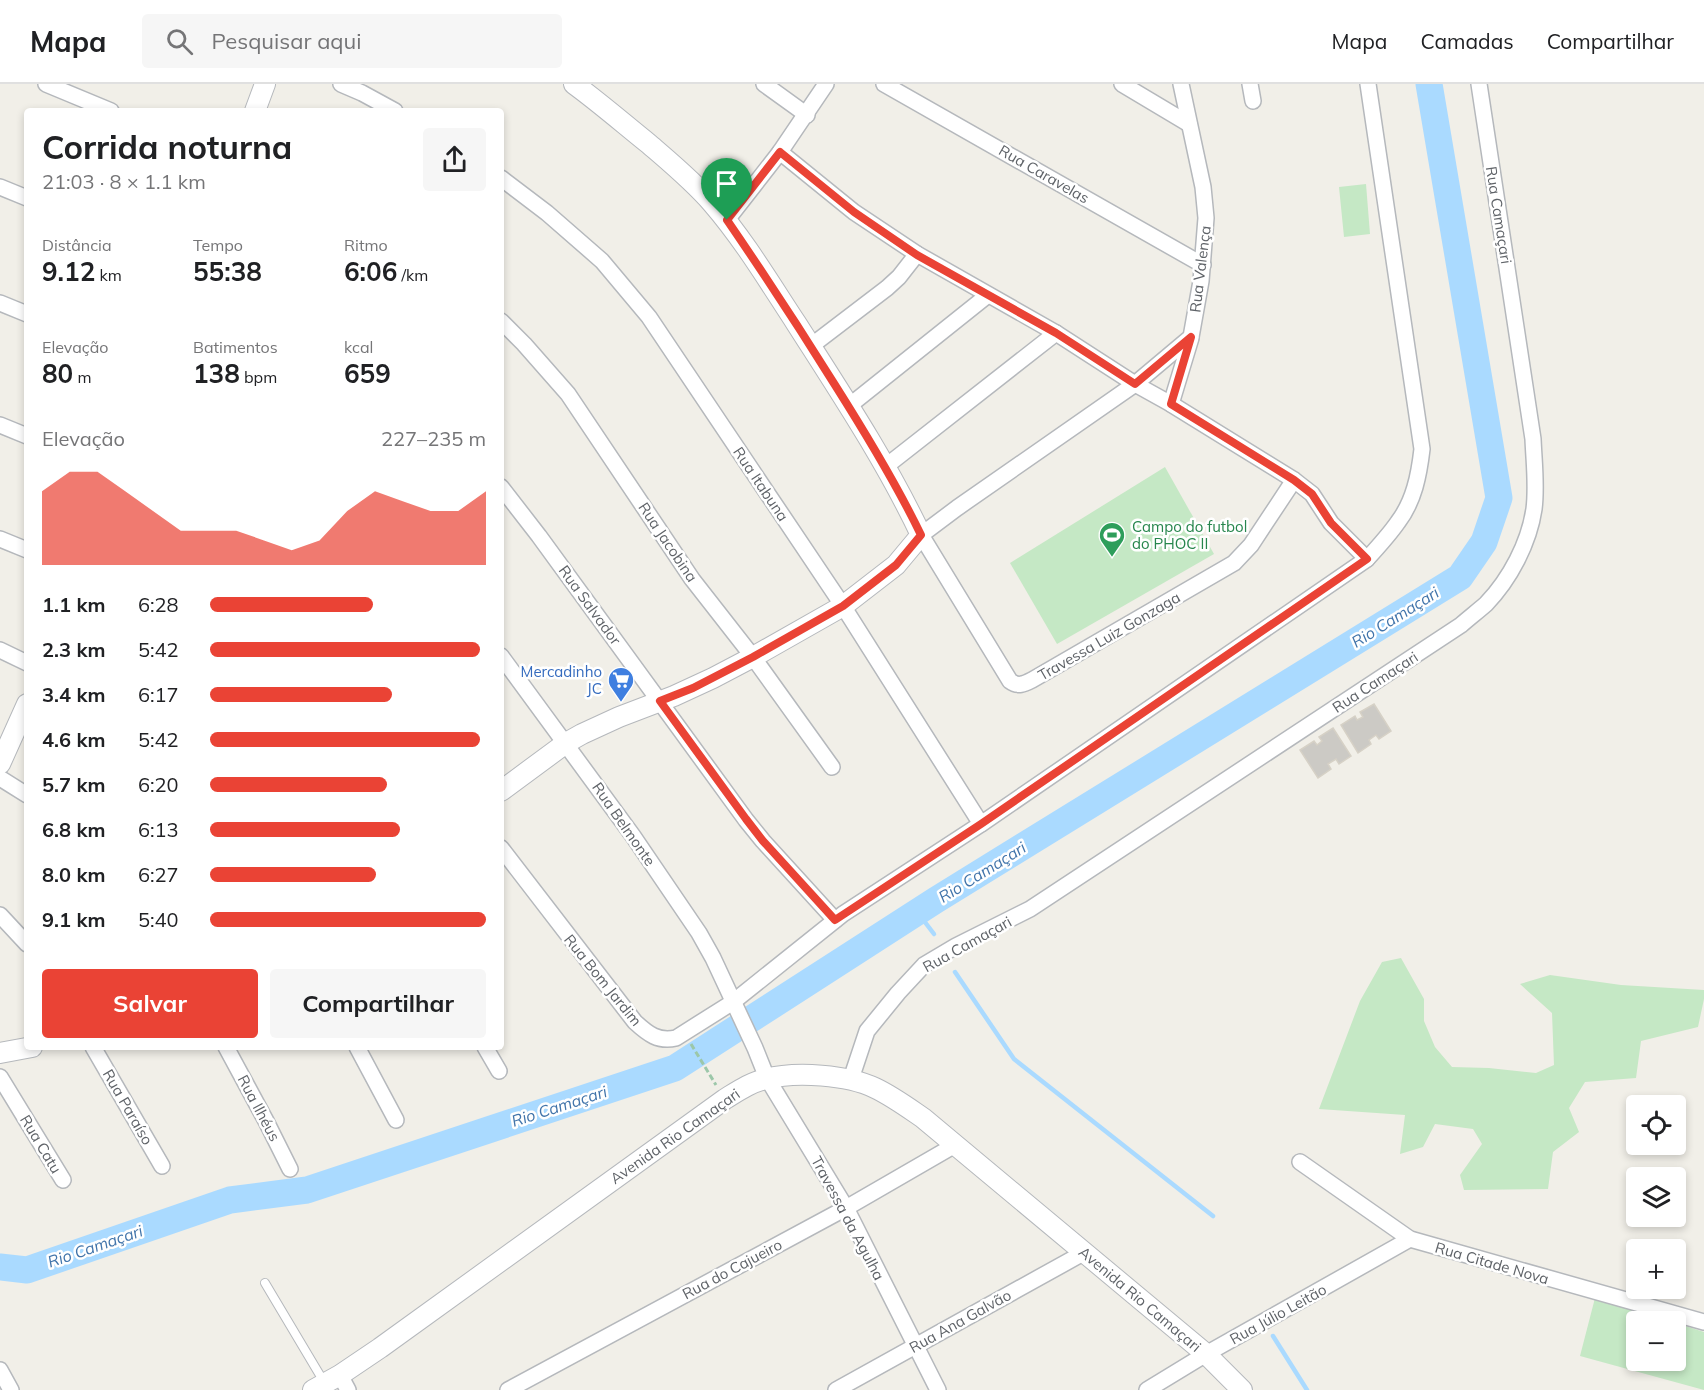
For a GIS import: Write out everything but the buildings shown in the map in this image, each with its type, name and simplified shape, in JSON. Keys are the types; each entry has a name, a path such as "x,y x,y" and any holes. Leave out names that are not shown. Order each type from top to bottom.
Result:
{"street":[{"path":"46,84 104,108"},
{"path":"256,108 266,84"},
{"path":"341,84 390,108"},
{"path":"574,84 683,173 727,220 849,406 903,496 921,535"},
{"path":"764,84 807,114"},
{"path":"727,220 780,152 826,84"},
{"name":"Rua Caravelas","path":"884,84 1203,265"},
{"path":"1122,84 1189,124"},
{"name":"Rua Valença","path":"1171,404 1191,337 1203,265 1206,218 1203,187 1181,84"},
{"path":"1250,84 1253,101"},
{"name":"Rua Bom Jardim","path":"504,852 635,1022 645,1032 656,1038 667,1040 676,1038 733,1002 835,920 981,824 1367,559 1400,521 1419,473 1422,449 1368,84"},
{"name":"Rua Camaçari","path":"851,1079 867,1031 924,964 1030,909 1461,625 1486,603 1507,576 1529,530 1534,508 1533,439 1479,84"},
{"path":"780,152 854,212 917,255 1056,333 1135,384 1294,480 1312,494 1331,523 1367,559"},
{"name":"Rua Itabuna","path":"504,180 547,213 603,261 643,310 843,606 981,824"},
{"path":"0,187 24,197"},
{"path":"811,346 887,288 917,255"},
{"path":"849,406 988,296"},
{"path":"0,303 24,313"},
{"name":"Rua Jacobina","path":"504,324 525,344 568,394 692,579 753,657 832,767"},
{"path":"885,467 1056,333"},
{"path":"504,788 566,743 619,717 693,688 843,606 896,565 921,535 1135,384 1191,337"},
{"path":"0,425 24,435"},
{"name":"Travessa Luiz Gonzaga","path":"921,535 1010,681 1020,685 1234,563 1251,544 1294,480"},
{"name":"Rua Salvador","path":"504,491 546,544 757,834 835,920"},
{"path":"0,539 24,549"},
{"path":"0,650 24,662"},
{"name":"Rua Belmonte","path":"504,660 633,836 699,933 733,1002"},
{"path":"0,764 24,711"},
{"path":"0,778 24,793"},
{"path":"0,915 24,941"},
{"name":"Travessa da Agulha","path":"733,1002 767,1078 846,1208 938,1390"},
{"path":"0,1053 24,1048"},
{"name":"Rua Paraíso","path":"95,1050 162,1166"},
{"name":"Rua Ilhéus","path":"228,1050 290,1169"},
{"path":"359,1050 396,1120"},
{"path":"487,1050 499,1071"},
{"name":"Avenida Rio Camaçari","path":"331,1384 725,1099 767,1078 826,1076 851,1079 874,1087 923,1118 1206,1354 1242,1390"},
{"name":"Rua Catu","path":"0,1077 63,1180"},
{"name":"Rua do Cajueiro","path":"508,1390 846,1208 955,1145"},
{"name":"Rua Citade Nova","path":"1300,1162 1410,1239 1704,1322"},
{"name":"Rua Júlio Leitão","path":"1147,1390 1206,1354 1410,1239"},
{"name":"Rua Ana Galvão","path":"836,1390 1084,1252"},
{"path":"0,1370 11,1390"},
{"path":"533,1376 541,1390"}],"lane":[{"path":"265,1283 331,1384"}],"path":[{"path":"694,1049 725,1099"}],"green space":[{"path":"1366,184 1370,234 1344,237 1339,187"},
{"name":"Campo do futbol do PHOC II","path":"1165,467 1214,554 1057,644 1010,563"},
{"path":"1401,958 1424,999 1424,1021 1435,1047 1452,1067 1536,1073 1554,1065 1552,1013 1520,984 1550,975 1621,985 1704,990 1704,999 1698,1027 1641,1041 1636,1078 1585,1082 1569,1108 1579,1132 1553,1152 1548,1189 1464,1190 1460,1175 1482,1144 1473,1129 1435,1124 1423,1147 1400,1154 1405,1115 1319,1109 1360,1001 1382,962"},
{"path":"1595,1298 1637,1311 1626,1311 1626,1369 1580,1356"},
{"path":"1686,1326 1704,1332 1704,1390 1635,1371 1686,1371"}],"waterway":[{"name":"Rio Camaçari","path":"0,1267 27,1270 230,1200 307,1190 675,1068 936,900 1460,577 1484,542 1499,498 1429,84"},
{"path":"918,913 934,934"},
{"path":"955,972 1014,1059 1213,1216"},
{"path":"1273,1336 1307,1390"}],"place":[{"name":"Campo do futbol do PHOC II","path":"1112,558"},
{"name":"Mercadinho JC","path":"621,703"}],"route":[{"path":"780,152 854,212 917,255 1056,333 1135,384 1191,337 1171,404 1294,480 1312,494 1331,523 1367,559 981,824 835,920 763,841 660,701 693,688 753,657 843,606 896,565 921,535 903,496 849,406 727,220 780,152"}]}
